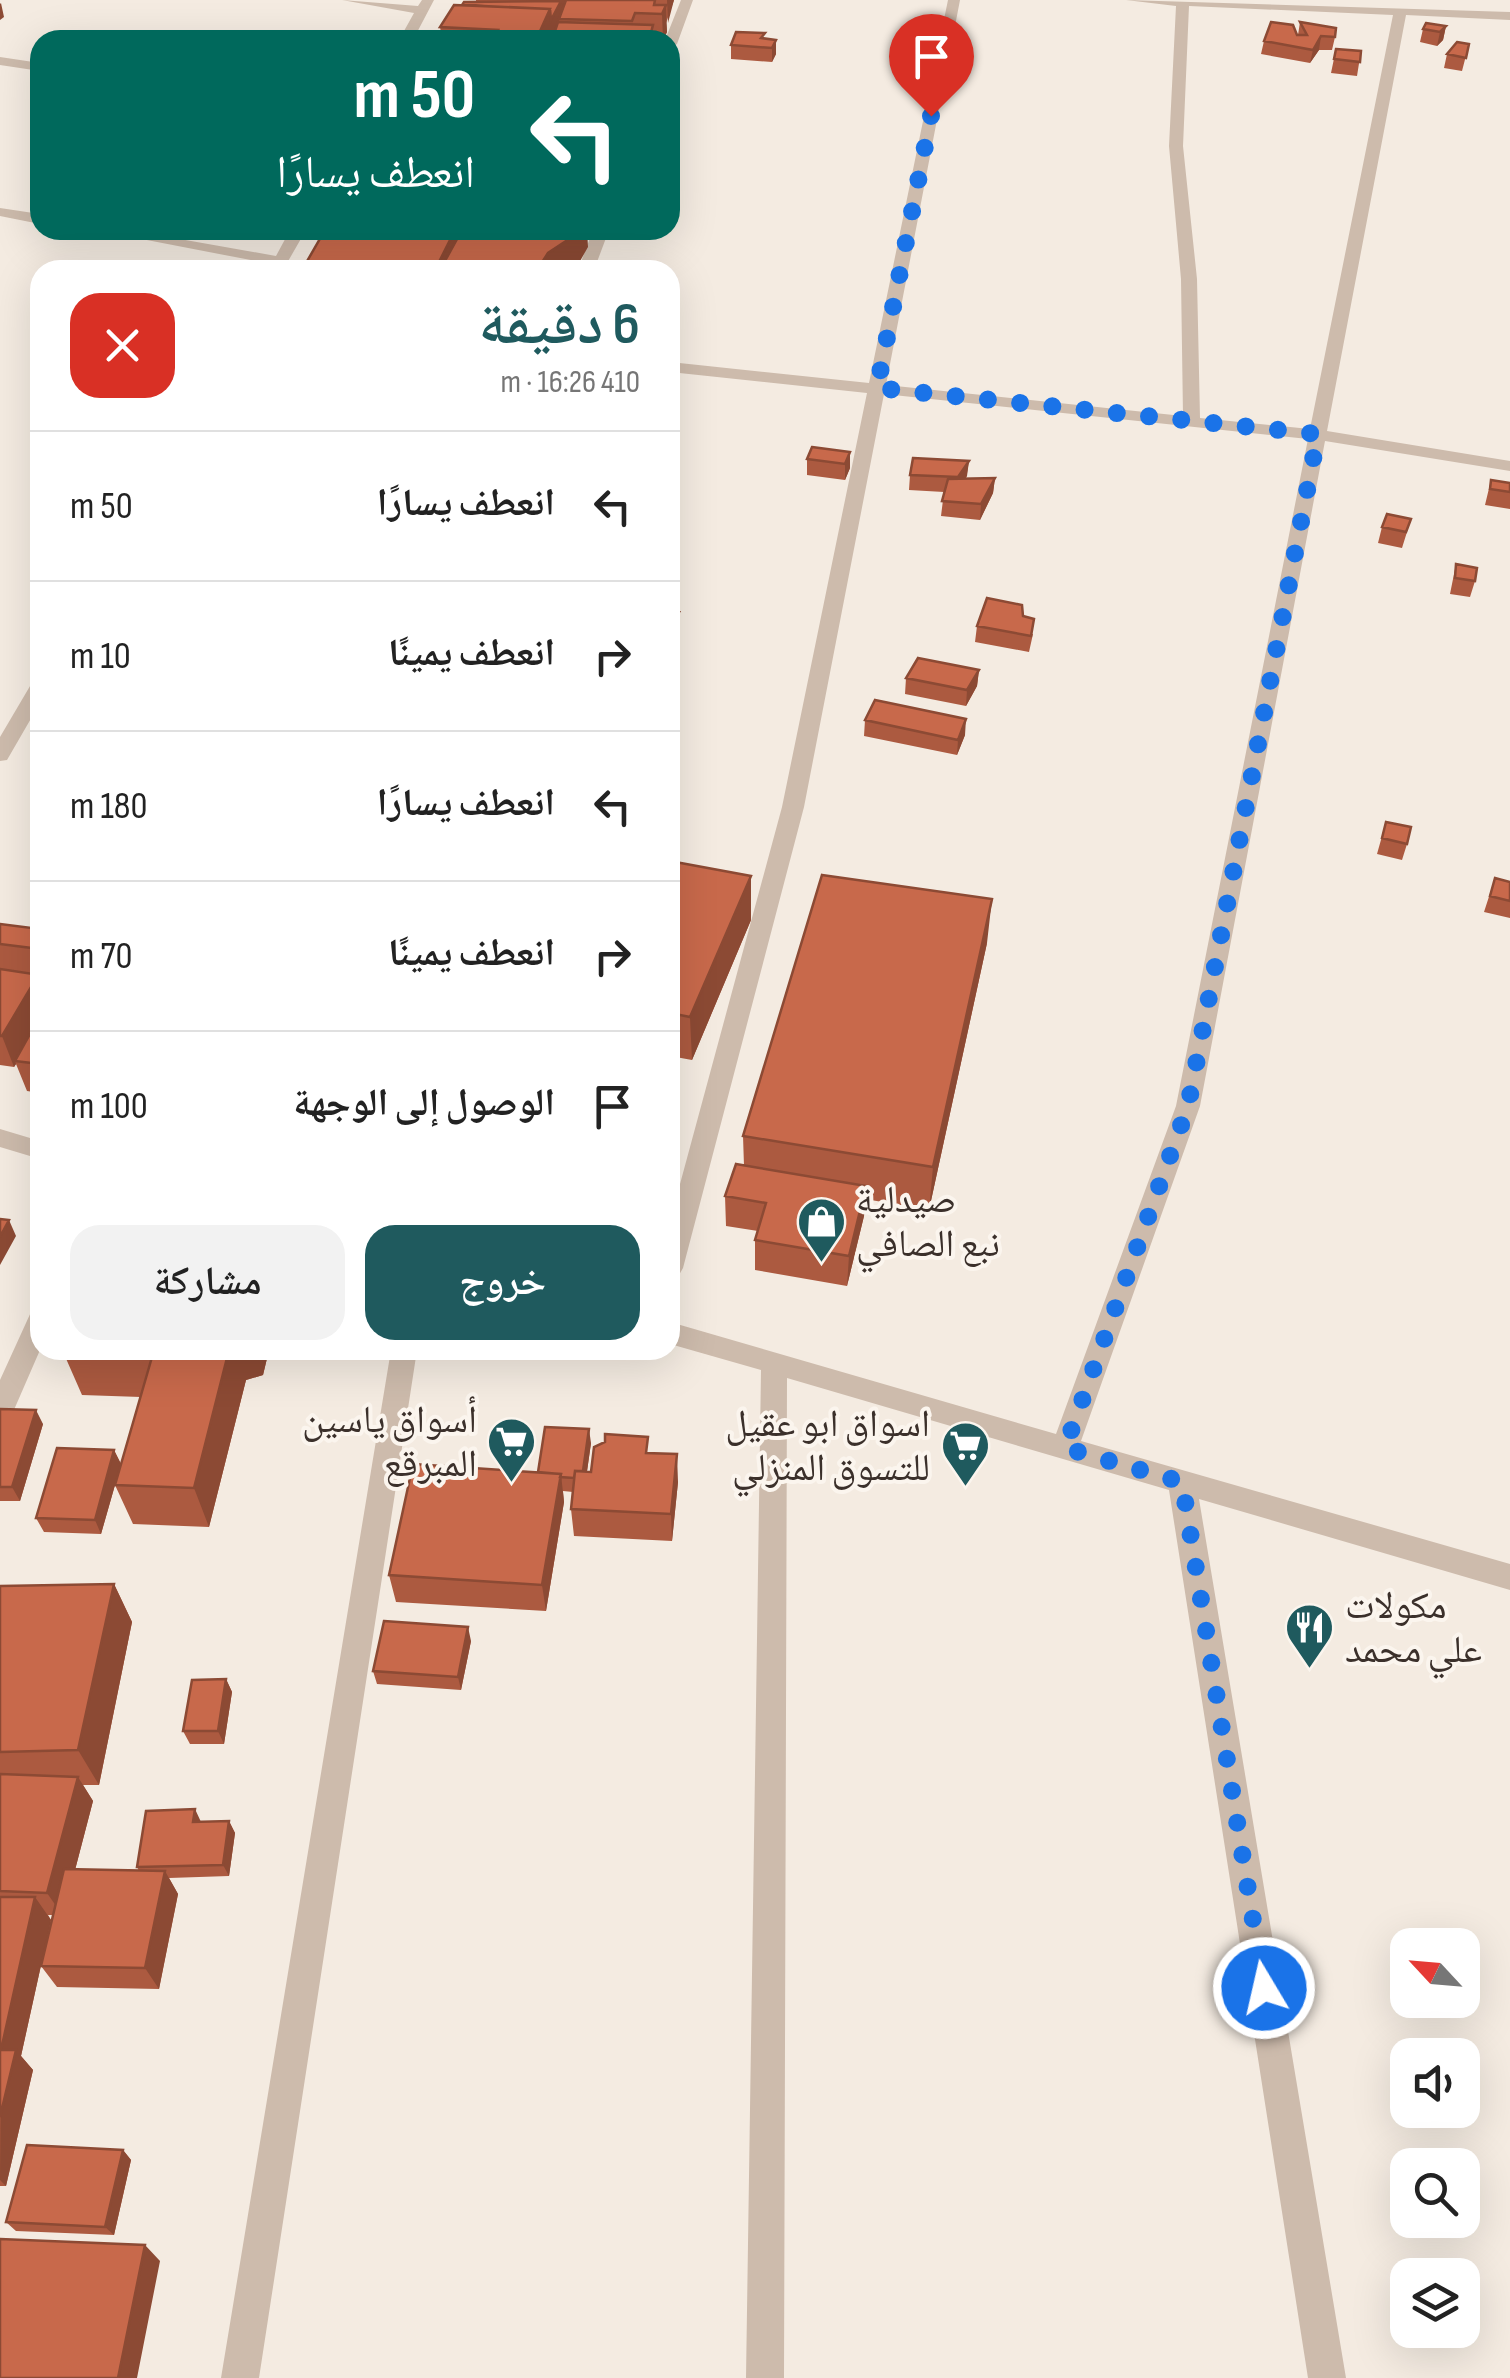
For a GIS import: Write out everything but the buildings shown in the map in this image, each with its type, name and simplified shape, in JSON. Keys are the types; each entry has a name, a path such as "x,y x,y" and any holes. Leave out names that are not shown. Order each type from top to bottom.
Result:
{"street":[{"path":"348,0 425,5 411,30"},
{"path":"675,30 686,0"},
{"path":"680,1231 793,807 954,0"},
{"path":"1132,0 1510,16"},
{"path":"1184,2 1176,146 1190,279 1192,422"},
{"path":"1065,1448 1188,1106 1400,11"},
{"path":"0,61 30,66"},
{"path":"0,212 30,217"},
{"path":"153,240 253,260"},
{"path":"680,368 1318,434 1510,466"},
{"path":"0,755 10,718 30,696"},
{"path":"0,1138 30,1147"},
{"path":"680,1336 1510,1577"},
{"path":"0,1411 30,1343"},
{"path":"240,2378 402,1360"},
{"path":"765,2378 774,1364"},
{"path":"1182,1482 1327,2378"}],"place":[{"name":"صيدلية نبع الصافي","path":"821,1264"},
{"name":"أسواق ياسين المبرقع","path":"512,1484"},
{"name":"اسواق ابو عقيل للتسوق المنزلي","path":"965,1488"},
{"name":"مكولات علي محمد","path":"1310,1670"}],"route":[{"path":"931,116 877,388 1318,434 1188,1106 1065,1448 1182,1482 1264,1988"}]}
